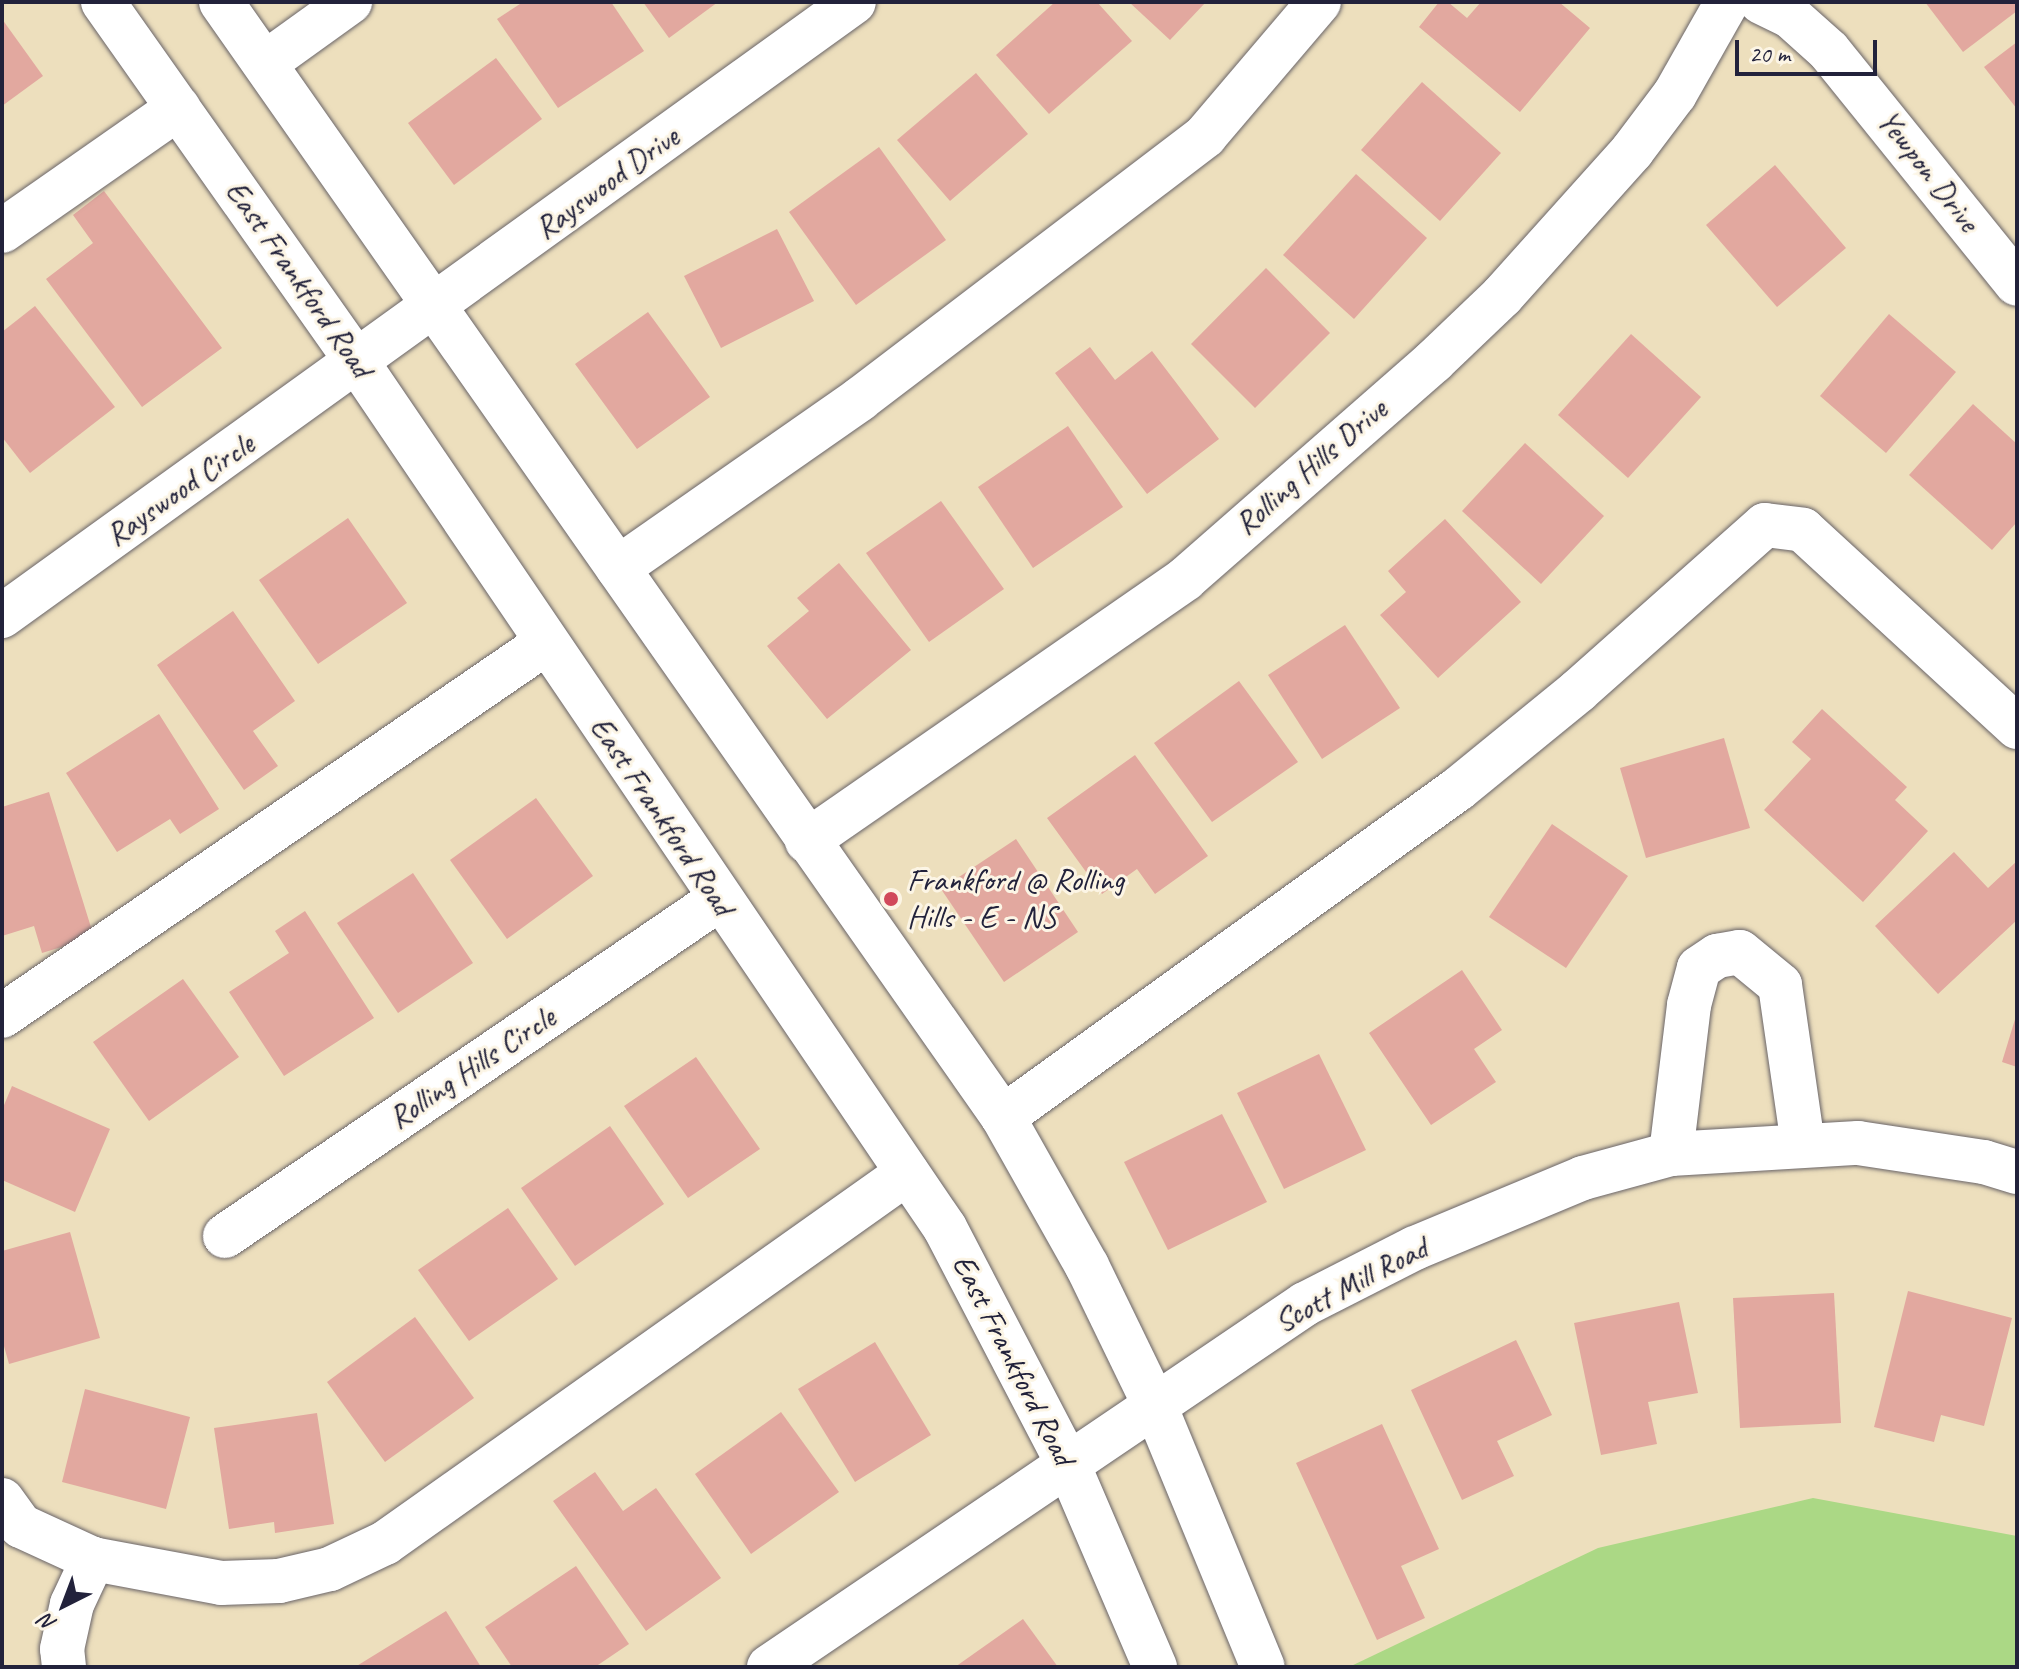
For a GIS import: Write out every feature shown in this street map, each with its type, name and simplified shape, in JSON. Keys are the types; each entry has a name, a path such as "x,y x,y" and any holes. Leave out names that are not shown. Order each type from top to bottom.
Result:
{"street":[{"name":"East Frankford Road","path":"103,2 358,363 718,900 945,1228 1068,1464 1155,1667"},
{"path":"221,2 1003,1117 1087,1266 1156,1408 1263,1667"},
{"path":"265,63 350,2"},
{"name":"Rayswood Drive","path":"358,363 854,2"},
{"path":"618,568 860,399 1205,136 1319,2"},
{"name":"Rolling Hills Drive","path":"807,841 1185,579 1434,361 1502,296 1632,151 1675,94 1727,2"},
{"name":"Yewpon Drive","path":"1761,2 1790,16 1829,51 2017,284"},
{"path":"2,231 178,108"},
{"name":"Rayswood Circle","path":"2,616 358,363"},
{"path":"1003,1117 1458,789 1578,691 1765,525 1803,530 2017,727"},
{"path":"2,1016 546,643"},
{"name":"Rolling Hills Circle","path":"225,1236 718,900"},
{"path":"1671,1154 1689,1005 1699,968 1717,956 1740,952 1780,985 1803,1144"},
{"name":"Scott Mill Road","path":"769,1667 1068,1464 1156,1408 1305,1304 1415,1248 1583,1178 1671,1154 1858,1143 1984,1162 2017,1172"},
{"path":"2,1500 21,1526 45,1542 93,1559 221,1583 279,1581 330,1569 385,1543 907,1173"},
{"path":"64,1667 62,1649 72,1604 93,1559"}],"green space":[{"path":"1813,1498 2017,1536 2017,1667 1349,1667 1598,1548"}],"building":[{"path":"523,2 611,2 644,51 558,108 497,19"},
{"path":"643,2 718,2 669,38"},
{"path":"1055,2 1097,2 1132,41 1049,114 996,55"},
{"path":"1129,2 1206,2 1170,40"},
{"path":"1439,2 1448,2 1467,18 1481,2 1559,2 1590,28 1520,112 1419,27"},
{"path":"1925,2 2017,2 2017,11 1963,52"},
{"path":"2,19 43,76 2,106"},
{"path":"2017,42 2017,109 1984,67"},
{"path":"496,58 542,119 454,185 408,123"},
{"path":"976,73 1028,134 950,201 897,140"},
{"path":"1422,82 1501,153 1440,221 1361,150"},
{"path":"879,147 946,240 856,305 789,212"},
{"path":"1775,165 1846,248 1777,307 1706,225"},
{"path":"1356,174 1427,238 1354,319 1283,255"},
{"path":"104,191 222,348 142,407 46,279 93,243 73,215"},
{"path":"777,229 814,301 721,348 684,276"},
{"path":"1266,268 1330,333 1255,408 1191,344"},
{"path":"35,306 115,407 30,473 2,437 2,332"},
{"path":"648,312 710,397 637,449 575,364"},
{"path":"1889,314 1956,372 1886,453 1820,396"},
{"path":"1631,334 1701,397 1628,478 1558,415"},
{"path":"1090,347 1115,380 1152,351 1219,439 1147,494 1055,373"},
{"path":"1973,404 2017,444 2017,522 1992,550 1909,475"},
{"path":"1068,426 1123,507 1033,568 978,487"},
{"path":"1525,443 1604,516 1541,584 1462,511"},
{"path":"941,501 1004,589 929,642 866,553"},
{"path":"348,518 407,603 318,664 259,580"},
{"path":"1445,519 1521,602 1438,678 1380,615 1406,592 1388,571"},
{"path":"839,563 911,650 827,719 767,646 809,611 797,598"},
{"path":"233,611 295,701 253,731 278,766 244,790 157,665"},
{"path":"1345,625 1400,708 1322,759 1268,675"},
{"path":"1239,681 1298,762 1212,822 1154,743"},
{"path":"1822,709 1907,787 1895,800 1928,831 1863,902 1764,810 1811,759 1792,742"},
{"path":"159,714 219,809 180,834 170,819 117,852 66,773"},
{"path":"1724,738 1750,828 1646,858 1620,768"},
{"path":"1135,755 1208,856 1155,894 1137,869 1102,894 1047,818"},
{"path":"49,792 94,937 42,953 34,926 2,936 2,807"},
{"path":"536,798 593,876 507,939 450,860"},
{"path":"1552,824 1628,876 1566,968 1489,917"},
{"path":"1016,839 1078,932 1004,982 941,889"},
{"path":"1954,852 1988,888 2017,861 2017,920 1938,994 1875,926"},
{"path":"413,873 473,963 398,1013 337,923"},
{"path":"305,911 374,1018 284,1076 229,992 289,953 275,931"},
{"path":"1462,970 1502,1030 1474,1049 1496,1082 1431,1125 1369,1033"},
{"path":"183,979 239,1057 149,1121 93,1042"},
{"path":"2017,1016 2017,1067 2002,1062"},
{"path":"1319,1054 1366,1150 1284,1189 1237,1093"},
{"path":"696,1057 760,1149 688,1198 624,1106"},
{"path":"12,1086 110,1129 75,1212 2,1180 2,1110"},
{"path":"1222,1114 1267,1202 1168,1250 1124,1162"},
{"path":"610,1126 664,1204 575,1266 521,1188"},
{"path":"508,1208 558,1279 469,1341 418,1270"},
{"path":"70,1232 100,1338 9,1364 2,1339 2,1251"},
{"path":"1908,1291 2012,1318 1984,1426 1941,1415 1934,1442 1874,1427"},
{"path":"1834,1293 1841,1423 1740,1428 1733,1298"},
{"path":"1679,1302 1698,1393 1648,1402 1657,1444 1601,1455 1574,1323"},
{"path":"415,1317 474,1398 385,1462 327,1382"},
{"path":"1516,1340 1552,1415 1497,1441 1514,1476 1462,1500 1411,1390"},
{"path":"875,1342 931,1435 855,1482 798,1389"},
{"path":"85,1389 190,1417 166,1509 62,1482"},
{"path":"781,1412 839,1492 751,1554 695,1474"},
{"path":"317,1413 334,1524 275,1533 274,1522 229,1529 214,1428"},
{"path":"1382,1424 1439,1549 1401,1566 1425,1618 1377,1640 1296,1463"},
{"path":"595,1472 623,1511 656,1488 721,1578 646,1631 553,1501"},
{"path":"576,1566 629,1644 595,1667 512,1667 485,1627"},
{"path":"446,1611 481,1667 355,1667"},
{"path":"1023,1619 1058,1667 955,1667"}],"place":[{"name":"Frankford @ Rolling Hills - E - NS","path":"891,899"}]}
